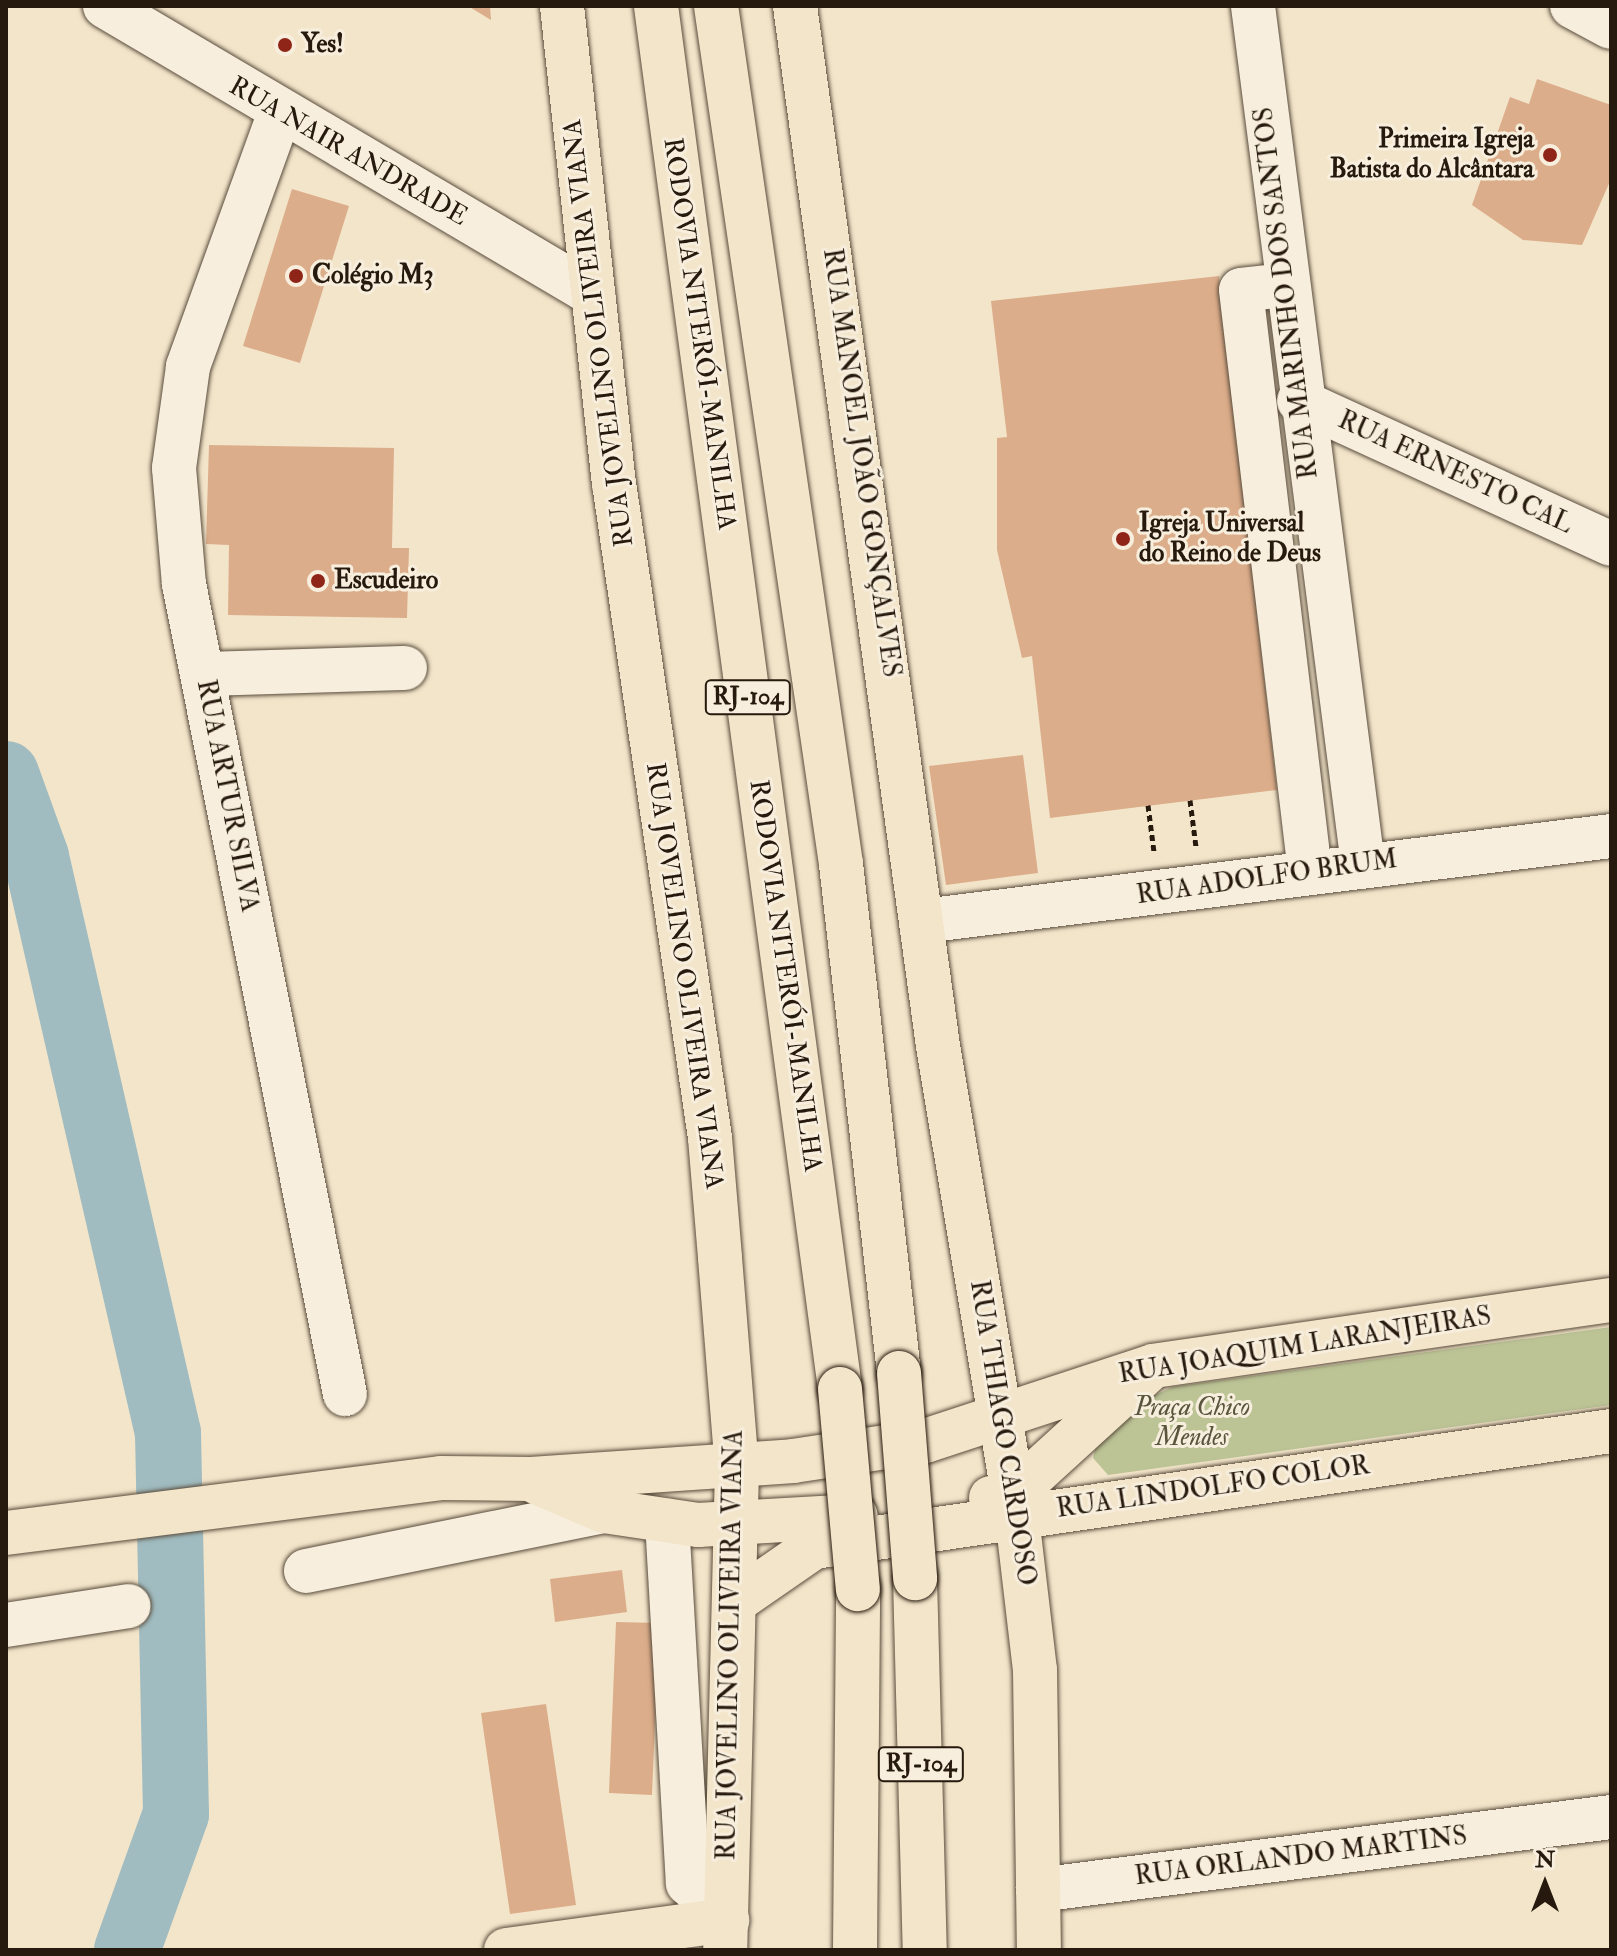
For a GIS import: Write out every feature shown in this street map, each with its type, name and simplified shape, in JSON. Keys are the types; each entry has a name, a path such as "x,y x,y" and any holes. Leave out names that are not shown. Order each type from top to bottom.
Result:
{"main road":[{"name":"RUA JOVELINO OLIVEIRA VIANA","path":"562,6 593,294 710,1138 737,1468 726,1935"},
{"name":"RODOVIA NITERÓI-MANILHA","path":"656,6 840,1389 858,1589 855,1950"},
{"name":"RJ-104","path":"716,6 841,864 899,1373 915,1578 925,1950"},
{"name":"RUA MANOEL JOÃO GONÇALVES","path":"795,6 923,921"},
{"name":"RUA THIAGO CARDOSO","path":"923,921 1015,1505 1035,1670 1039,1950"},
{"name":"RUA JOAQUIM LARANJEIRAS","path":"6,1533 441,1478 531,1479 737,1468 925,1441 1153,1366 1611,1300"},
{"name":"RUA LINDOLFO COLOR","path":"736,1601 814,1547 1015,1505 1153,1366"},
{"name":"RUA LINDOLFO COLOR","path":"531,1479 604,1511 736,1528 1015,1505 1611,1431"},
{"path":"506,1950 726,1935"}],"street":[{"name":"RUA NAIR ANDRADE","path":"105,6 279,115 593,294"},
{"name":"RUA MARINHO DOS SANTOS","path":"1253,6 1299,401 1363,865"},
{"path":"1572,6 1611,27"},
{"name":"RUA ARTUR SILVA","path":"279,115 188,367 174,468 184,584 345,1394"},
{"path":"1285,285 1241,290 1310,872"},
{"name":"RUA ERNESTO CAL","path":"1299,401 1611,544"},
{"path":"203,674 405,668"},
{"name":"RUA ADOLFO BRUM","path":"923,921 1611,836"},
{"path":"306,1571 604,1511"},
{"path":"667,1521 688,1883 726,1935"},
{"path":"6,1625 129,1606"},
{"name":"RUA ORLANDO MARTINS","path":"1038,1890 1611,1817"}],"path":[{"path":"1248,529 1291,525"},
{"path":"1190,800 1196,841"},
{"path":"1148,805 1153,844"}],"green space":[{"name":"Praça Chico Mendes","path":"1611,1327 1611,1405 1108,1475 1093,1458 1097,1441 1139,1403 1172,1387"}],"building":[{"path":"468,6 490,6 491,20"},
{"name":"Primeira Igreja Batista do Alcântara","path":"1537,79 1611,105 1611,179 1582,245 1523,240 1472,205 1510,97 1529,104"},
{"name":"Colégio M3","path":"292,189 349,206 300,363 243,346"},
{"name":"Igreja Universal do Reino de Deus","path":"1219,276 1277,790 1050,818 1032,656 1022,658 997,550 997,438 1007,437 991,301"},
{"path":"209,445 394,448 392,548 409,548 407,618 228,615 229,545 206,544"},
{"path":"1023,755 1038,873 946,885 929,766"},
{"path":"622,1570 627,1612 555,1622 550,1579"},
{"path":"616,1622 659,1623 652,1795 609,1793"},
{"path":"546,1704 576,1905 510,1914 481,1713"}],"waterway":[{"path":"6,774 36,857 168,1433 176,1814 127,1950"}],"place":[{"name":"Yes!","path":"285,45"},
{"name":"Primeira Igreja Batista do Alcântara","path":"1550,155"},
{"name":"Colégio M3","path":"296,276"},
{"name":"Igreja Universal do Reino de Deus","path":"1123,539"},
{"name":"Escudeiro","path":"318,581"}]}
